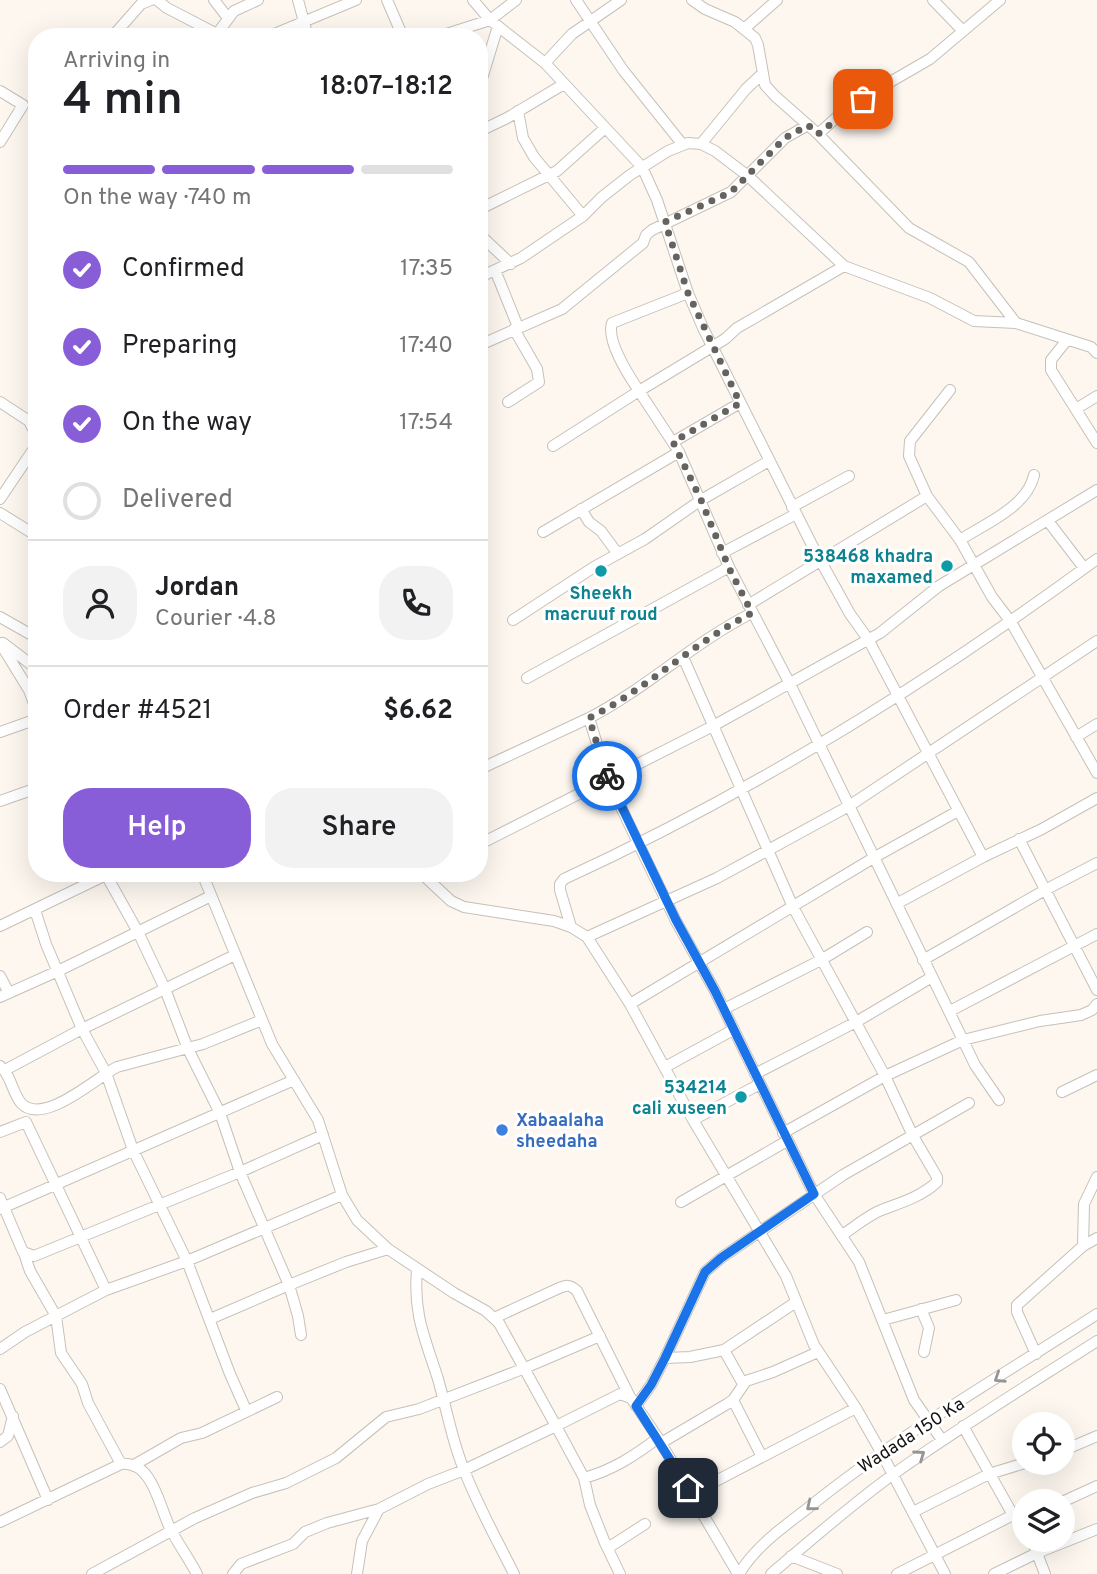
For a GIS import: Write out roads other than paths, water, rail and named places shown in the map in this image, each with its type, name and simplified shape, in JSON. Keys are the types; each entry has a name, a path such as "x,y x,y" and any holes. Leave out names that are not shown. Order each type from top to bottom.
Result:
{"street":[{"path":"120,28 141,4 150,0"},
{"path":"157,0 205,28"},
{"path":"214,0 228,18"},
{"path":"222,28 234,10 258,0"},
{"path":"298,0 306,28"},
{"path":"288,28 356,0"},
{"path":"387,0 399,28"},
{"path":"473,0 494,23 545,63 642,167 665,222 688,293 712,347 820,561 850,614 869,639 983,857"},
{"path":"488,50 494,23 516,0"},
{"path":"576,0 629,76 683,145"},
{"path":"545,63 572,34 621,0"},
{"path":"692,0 735,22 755,38 765,85 775,96 818,134 909,228 969,262 1016,323"},
{"path":"744,29 777,0"},
{"path":"933,0 963,31"},
{"path":"818,134 878,89 930,59 1000,0"},
{"path":"474,28 494,23"},
{"path":"701,144 762,74"},
{"path":"488,127 564,84"},
{"path":"0,91 28,106"},
{"path":"0,142 23,105"},
{"path":"518,111 523,138 548,175 583,216"},
{"path":"488,341 562,309 643,243 646,234 665,222 731,192 785,138 808,125"},
{"path":"488,205 557,171 605,128"},
{"path":"488,274 511,264 583,216 601,197 642,167 688,143 701,144 748,176 844,265 930,298 974,321 1016,323 1091,347 1097,353"},
{"path":"488,242 511,264"},
{"path":"553,446 725,339 737,328 844,265"},
{"path":"495,271 516,328 537,369 540,382 508,402"},
{"path":"688,293 612,323 610,330 615,345 628,374 676,447 729,568 790,684 975,1065 999,1100"},
{"path":"1067,340 1051,360 1051,370 1097,443"},
{"path":"950,390 910,441 908,450 927,496 960,540 1097,773"},
{"path":"1076,409 1097,396"},
{"path":"0,402 28,420"},
{"path":"543,531 581,509 740,403"},
{"path":"0,499 28,457"},
{"path":"513,620 645,539 701,500 769,461"},
{"path":"722,553 849,475"},
{"path":"960,540 1021,500 1031,488 1034,475"},
{"path":"488,840 713,726 880,633 939,586 1097,490"},
{"path":"488,765 615,704 820,561 927,496"},
{"path":"581,509 618,554"},
{"path":"0,513 28,530"},
{"path":"1048,521 1084,568"},
{"path":"571,927 560,890 560,884 565,879 639,845 819,744 1010,622 1097,558"},
{"path":"527,678 729,568"},
{"path":"0,617 28,633"},
{"path":"587,937 717,878 849,806 1097,641"},
{"path":"0,642 5,662 28,689"},
{"path":"0,642 28,662"},
{"path":"683,657 793,907 937,1177 937,1182 929,1190 874,1214 842,1236"},
{"path":"589,718 608,780 639,845 724,1009 814,1194 859,1262 915,1400 942,1440"},
{"path":"0,732 28,722"},
{"path":"1076,737 1097,724"},
{"path":"0,801 28,791"},
{"path":"898,903 1097,799"},
{"path":"630,1004 875,857 958,811"},
{"path":"1019,839 1097,990"},
{"path":"923,960 1097,863"},
{"path":"0,926 91,882"},
{"path":"111,882 165,989 188,1049 220,1113 240,1172 289,1285 298,1315 300,1335"},
{"path":"206,882 276,1053 318,1120 342,1195 357,1220 388,1249 499,1323 584,1478 590,1505 620,1574"},
{"path":"433,882 451,901 464,906 515,913 571,927 587,937 630,1004 692,1120 786,1276 807,1333 856,1408 945,1574"},
{"path":"0,976 5,995 211,896"},
{"path":"35,909 82,1029 106,1073 133,1150 187,1261 246,1410"},
{"path":"724,1009 821,960 867,932"},
{"path":"950,1011 1097,934"},
{"path":"235,955 3,1068 23,1105 30,1109 42,1109 85,1090 106,1073 136,1061 219,1039 262,1020"},
{"path":"692,1120 932,977"},
{"path":"681,1202 884,1076 963,1040 1041,1021 1081,1015 1092,1010 1097,1004"},
{"path":"665,1067 733,1030"},
{"path":"1062,1092 1097,1075"},
{"path":"121,1464 89,1405 82,1384 61,1353 56,1316 30,1271 1,1205 56,1185 294,1080"},
{"path":"633,1402 651,1385 705,1272 814,1194 969,1103"},
{"path":"0,1132 26,1122 106,1290"},
{"path":"24,1253 34,1256 323,1135"},
{"path":"1083,1247 1084,1204 1097,1177"},
{"path":"0,1349 25,1332 106,1290 187,1261 342,1195"},
{"path":"1037,1354 1017,1312 1017,1305 1097,1238"},
{"path":"210,1319 346,1262 388,1249"},
{"path":"417,1270 415,1291 421,1332 464,1470 514,1574"},
{"path":"494,1318 568,1285 577,1291 633,1402 660,1441 738,1574"},
{"path":"883,1320 956,1300"},
{"path":"665,1358 690,1357 724,1350 796,1302"},
{"path":"921,1309 929,1328 924,1352"},
{"name":"Wadada 150 Ka","path":"738,1574 779,1531 881,1452 1097,1314"},
{"path":"95,1573 171,1530 252,1493 286,1483 336,1458 386,1417 409,1413 600,1336"},
{"name":"Wadada 150 Ka","path":"771,1574 893,1474 962,1426 1097,1341"},
{"path":"724,1350 743,1384"},
{"path":"584,1478 605,1472 733,1400 743,1384 818,1352"},
{"path":"0,1389 48,1500"},
{"path":"233,1574 241,1564 293,1544 305,1532 327,1523 379,1510 428,1484 464,1470 620,1394 633,1402"},
{"path":"0,1522 121,1464 134,1465 181,1438 202,1433 277,1397"},
{"path":"733,1400 762,1457"},
{"path":"691,1494 856,1408"},
{"path":"0,1442 8,1436 13,1416"},
{"path":"962,1426 989,1475 1012,1508"},
{"path":"1075,1445 1097,1436"},
{"path":"134,1465 150,1479 171,1530 197,1574"},
{"path":"913,1512 989,1475 1012,1467"},
{"path":"1075,1496 1097,1486"},
{"path":"357,1574 362,1541 379,1510"},
{"path":"897,1574 1012,1520"},
{"path":"605,1543 611,1546 618,1543 645,1524"},
{"path":"994,1574 1037,1553 1097,1530"},
{"path":"1037,1553 1045,1574"},
{"path":"791,1556 837,1574"}],"place":[{"name":"538468 khadra maxamed","path":"947,566"},
{"name":"Sheekh macruuf roud","path":"601,571"},
{"name":"534214 cali xuseen","path":"741,1097"},
{"name":"Xabaalaha sheedaha","path":"502,1130"}]}
